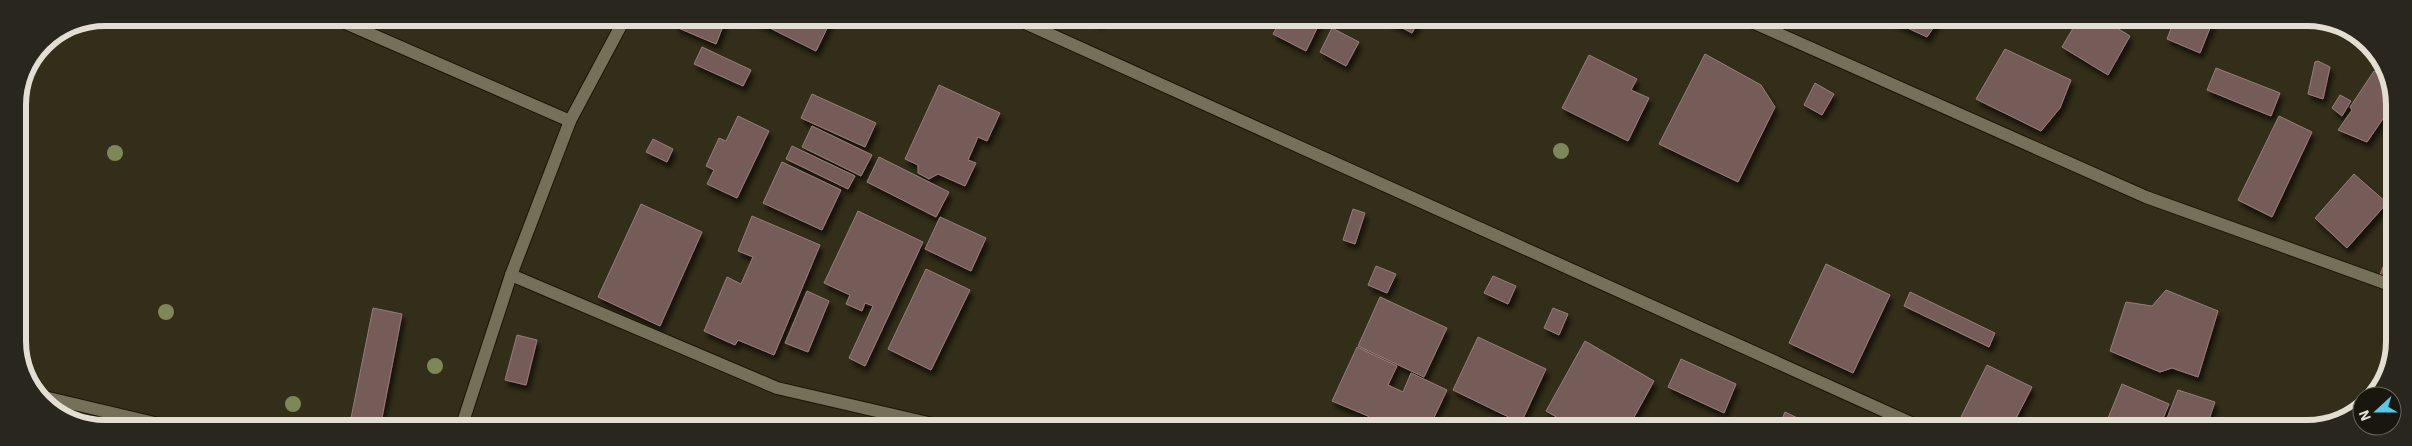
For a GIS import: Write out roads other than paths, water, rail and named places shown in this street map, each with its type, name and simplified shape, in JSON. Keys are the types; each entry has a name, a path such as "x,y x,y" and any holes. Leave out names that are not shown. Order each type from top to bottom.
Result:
{"street":[{"path":"352,26 570,121"},
{"path":"464,420 511,275 570,121 621,26"},
{"path":"1032,26 1904,420"},
{"path":"1761,26 2146,197 2386,283"},
{"path":"511,275 777,388 915,420"},
{"path":"51,399 142,420"}]}
